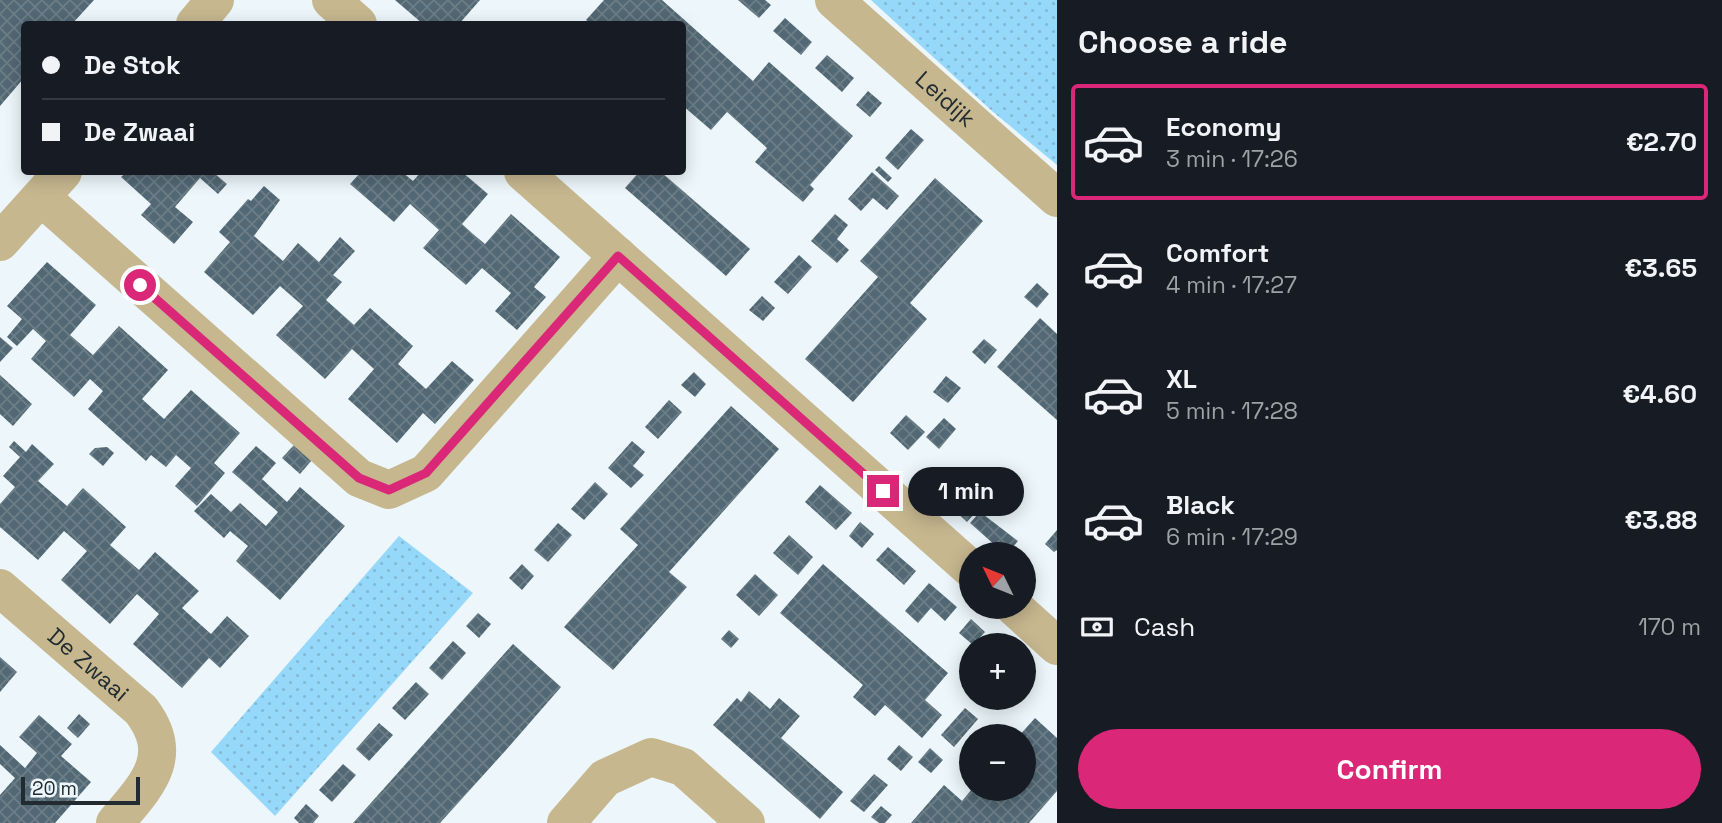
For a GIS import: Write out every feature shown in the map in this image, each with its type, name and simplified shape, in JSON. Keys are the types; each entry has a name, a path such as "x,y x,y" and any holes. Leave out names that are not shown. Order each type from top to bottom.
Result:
{"street":[{"path":"198,21 215,0"},
{"path":"331,0 355,21"},
{"name":"Leidijk","path":"834,0 1057,198"},
{"path":"526,175 959,558"},
{"path":"0,242 52,184 359,478 389,490 426,473 618,256"},
{"name":"De Zwaai","path":"0,588 141,710 156,729 158,754 148,785 115,823"},
{"path":"1028,620 1057,646"},
{"path":"566,823 606,778 651,757 684,767 747,823"}],"shaded area":[{"path":"871,0 1057,0 1057,165 992,111"},
{"path":"399,536 473,593 275,816 211,752"}],"building":[{"path":"0,0 94,0 75,21 21,21 21,82 0,106"},
{"path":"395,0 480,0 462,21 420,21"},
{"path":"604,0 662,0 686,21 588,21"},
{"path":"738,0 765,0 771,5 759,18"},
{"path":"785,18 812,42 801,55 773,31"},
{"path":"686,21 753,81 769,62 853,136 810,185 814,189 803,202 755,162 767,148 727,112 711,130 686,108"},
{"path":"827,55 854,78 842,92 815,68"},
{"path":"868,91 882,103 870,117 856,105"},
{"path":"911,129 924,140 898,170 885,158"},
{"path":"879,166 892,178 888,182 875,170"},
{"path":"872,172 899,196 887,210 873,198 861,211 848,199"},
{"path":"216,175 227,184 218,194 200,178 175,207 193,222 174,244 141,215 151,204 121,177"},
{"path":"358,175 406,175 413,181 418,175 466,175 488,194 462,224 473,234 485,244 511,214 560,257 534,287 546,297 517,330 495,311 511,293 482,268 466,285 423,248 439,230 410,204 394,222 350,184"},
{"path":"636,175 664,175 750,249 726,276 625,188"},
{"path":"935,178 983,221 910,303 927,319 853,402 805,359 878,277 860,261"},
{"path":"264,186 280,200 254,236 283,261 298,243 319,262 340,237 355,251 333,275 342,282 326,300 354,325 370,308 413,346 398,364 426,389 452,361 474,380 435,424 423,413 397,443 348,399 374,369 352,349 325,379 276,335 303,306 280,286 253,315 204,272 230,242 219,232 248,199 251,201"},
{"path":"835,214 848,225 837,239 849,250 837,263 811,241"},
{"path":"799,255 812,267 788,294 774,282"},
{"path":"47,262 96,305 70,335 93,355 119,326 168,370 142,399 164,419 191,390 240,433 214,463 225,473 197,506 175,486 191,468 176,455 166,467 151,455 146,461 88,409 103,391 90,379 74,397 31,359 46,341 33,329 17,346 7,337 22,319 7,306"},
{"path":"1037,283 1049,294 1037,308 1024,297"},
{"path":"762,296 775,308 763,321 749,310"},
{"path":"1040,318 1057,334 1057,420 997,367"},
{"path":"0,337 13,348 0,362"},
{"path":"984,339 997,350 985,364 972,352"},
{"path":"694,372 706,384 695,397 681,385"},
{"path":"0,375 32,404 13,426 0,414"},
{"path":"946,376 961,388 948,403 933,392"},
{"path":"669,400 682,412 658,439 645,427"},
{"path":"731,406 779,449 669,572 687,587 613,670 564,627 638,545 620,529"},
{"path":"906,415 925,432 908,450 890,433"},
{"path":"944,418 956,429 939,449 926,437"},
{"path":"14,441 26,452 32,444 54,464 38,481 67,506 83,488 126,527 110,545 139,570 155,552 199,591 182,608 211,634 227,616 249,636 220,668 209,658 182,688 133,644 159,614 137,594 110,624 61,580 87,551 64,531 38,560 0,527 0,504 15,487 3,476 20,457 9,447"},
{"path":"632,441 645,452 633,466 644,475 631,488 608,468"},
{"path":"294,445 312,460 300,474 282,458"},
{"path":"256,446 276,463 262,479 287,502 300,487 345,526 280,600 236,561 248,546 230,531 224,538 194,511 211,494 231,512 240,503 266,526 278,512 232,472"},
{"path":"107,447 114,453 103,466 89,454 95,448"},
{"path":"595,482 608,494 584,520 571,509"},
{"path":"820,485 852,513 836,530 805,502"},
{"path":"965,487 984,503 967,522 949,505"},
{"path":"938,496 949,506 943,512 932,503"},
{"path":"980,512 1018,541 991,542 970,523"},
{"path":"860,522 874,534 862,548 849,536"},
{"path":"558,523 572,535 548,562 534,550"},
{"path":"1057,530 1057,550 1054,552 1045,544"},
{"path":"789,535 813,557 798,575 773,553"},
{"path":"888,547 916,571 904,585 876,560"},
{"path":"522,564 534,576 522,590 509,578"},
{"path":"823,564 948,673 925,700 942,715 922,738 885,705 875,716 853,697 863,685 780,613"},
{"path":"755,574 778,595 759,616 736,595"},
{"path":"929,583 957,607 945,621 931,608 918,623 905,611"},
{"path":"478,613 491,624 479,638 466,626"},
{"path":"970,620 985,632 984,633 959,633"},
{"path":"729,630 739,639 731,648 721,639"},
{"path":"453,641 466,653 442,680 429,668"},
{"path":"513,644 561,687 506,750 440,823 353,823"},
{"path":"0,657 17,672 0,692"},
{"path":"416,682 429,694 405,720 392,708"},
{"path":"749,691 770,709 779,698 800,716 781,738 843,792 820,819 713,725 737,698 741,702"},
{"path":"963,710 967,710 978,719 974,724 959,724 959,741 954,747 941,735"},
{"path":"79,714 90,724 78,738 67,728"},
{"path":"39,715 72,744 61,756 91,782 55,823 0,823 0,795 15,778 0,764 0,745 25,768 37,753 19,737"},
{"path":"1035,718 1057,738 1057,791 1029,823 911,823 944,785 959,801 1036,801 1036,724 1030,724"},
{"path":"379,723 393,735 369,761 356,749"},
{"path":"899,745 913,757 901,771 887,759"},
{"path":"930,748 943,760 931,773 918,762"},
{"path":"343,764 356,775 332,802 319,790"},
{"path":"874,774 888,785 864,812 850,801"},
{"path":"306,804 319,816 313,823 299,823 294,818"},
{"path":"881,806 892,815 885,823 879,823 871,817"}],"route":[{"path":"140,285 359,478 389,490 426,473 618,256 883,491"}]}
